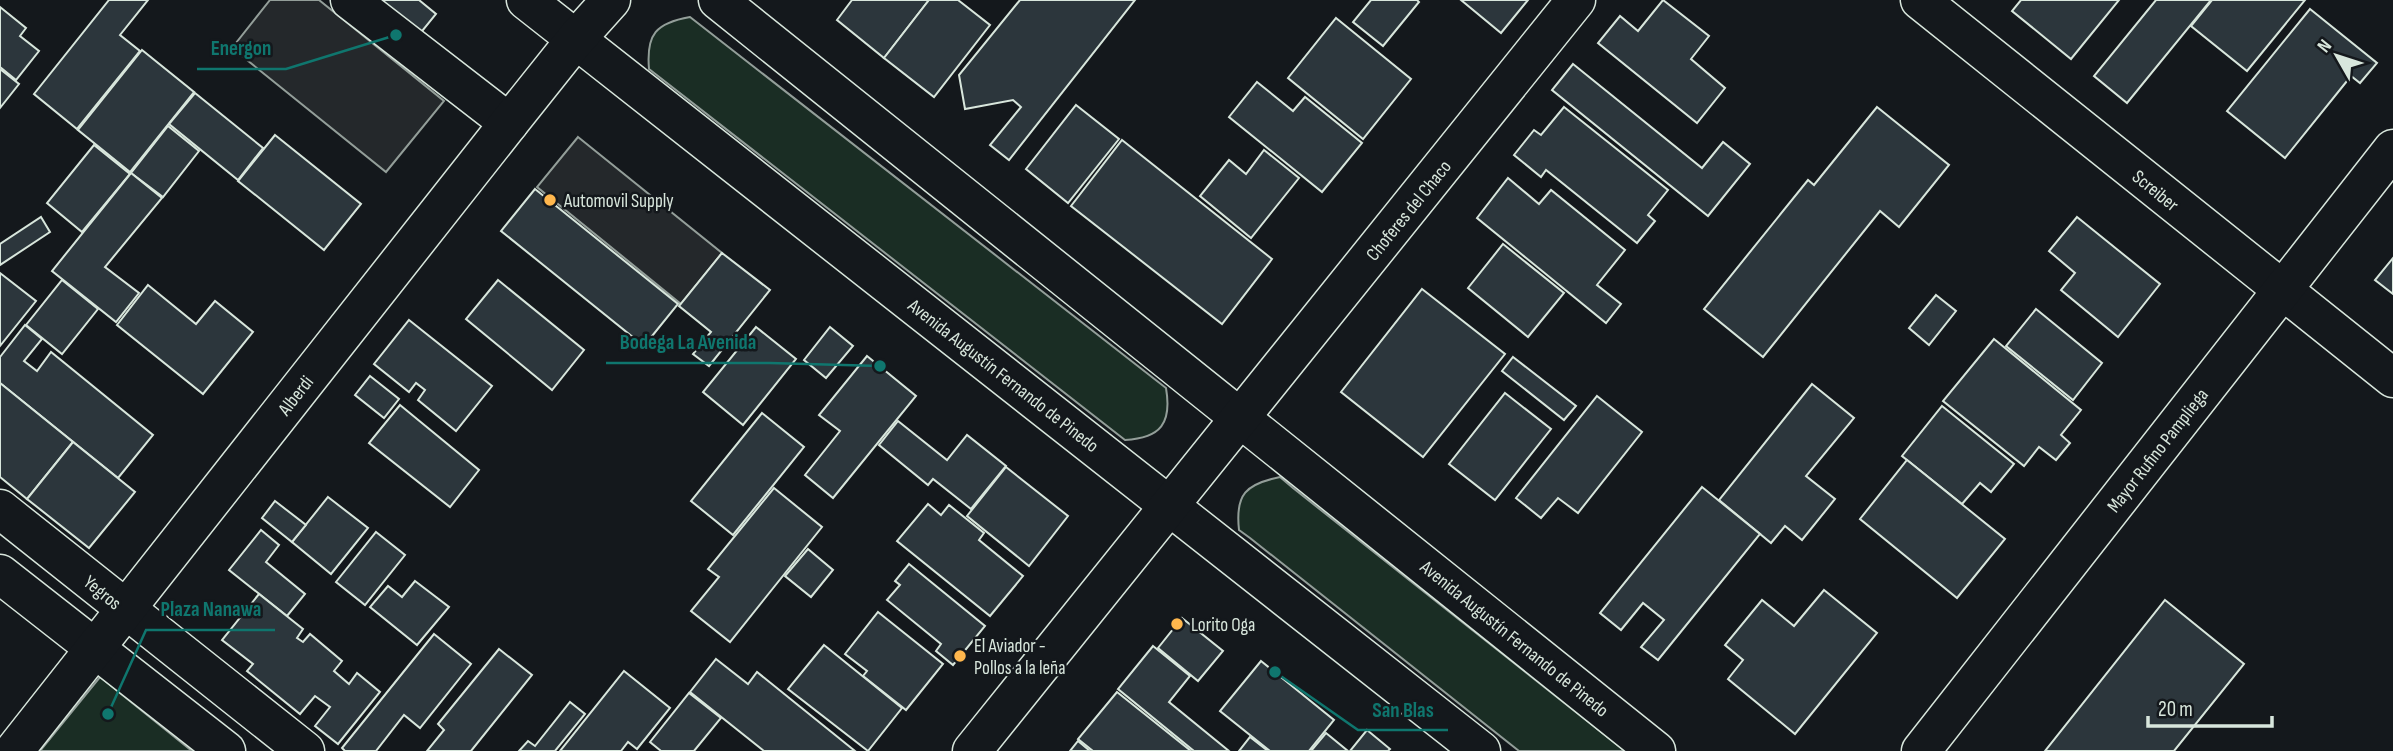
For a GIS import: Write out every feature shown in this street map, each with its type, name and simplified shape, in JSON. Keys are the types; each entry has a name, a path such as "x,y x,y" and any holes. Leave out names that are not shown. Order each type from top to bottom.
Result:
{"street":[{"path":"350,0 509,123"},
{"name":"Avenida Augustín Fernando de Pinedo","path":"526,0 1480,751"},
{"name":"Alberdi","path":"14,751 576,38 611,0"},
{"name":"Avenida Augustín Fernando de Pinedo","path":"718,0 1656,751"},
{"name":"Choferes del Chaco","path":"972,751 1576,0"},
{"name":"Screiber","path":"1920,0 2393,378"},
{"name":"Mayor Rufino Pampliega","path":"1921,751 2393,149"},
{"name":"Yegros","path":"0,509 305,751"},
{"path":"0,574 226,751"}],"green space":[{"path":"690,17 1166,388 1167,411 1161,426 1147,436 1125,440 649,69 649,47 656,32 669,23"},
{"path":"1280,477 1625,751 1519,751 1239,530 1239,508 1245,493 1259,483"},
{"path":"100,677 192,751 40,751"}],"shaded area":[{"path":"270,0 319,0 444,101 386,172 232,48"},
{"path":"578,137 722,253 681,304 537,187"}],"building":[{"path":"109,0 148,0 120,35 140,51 77,129 34,94"},
{"path":"331,0 419,0 436,14 401,57"},
{"path":"852,0 929,0 884,58 837,20"},
{"path":"929,0 958,0 990,25 934,97 884,58"},
{"path":"1020,0 1135,0 1009,160 990,145 1021,107 1013,100 965,109 959,75"},
{"path":"1371,0 1419,2 1383,46 1353,22"},
{"path":"1461,0 1528,0 1501,33"},
{"path":"1663,0 1709,36 1691,59 1725,88 1697,123 1598,43 1620,16 1638,31"},
{"path":"2021,0 2119,0 2071,59 2012,11"},
{"path":"2156,0 2211,0 2127,103 2094,76"},
{"path":"2212,0 2305,0 2247,71 2191,26"},
{"path":"0,7 26,28 20,36 39,51 16,80 0,67"},
{"path":"2310,9 2377,63 2360,83 2351,76 2285,158 2227,111"},
{"path":"1336,18 1411,79 1363,139 1288,78"},
{"path":"142,50 194,92 130,172 78,130"},
{"path":"1573,64 1702,168 1723,142 1750,164 1708,216 1552,90"},
{"path":"0,69 19,84 0,108"},
{"path":"1257,82 1293,111 1305,97 1362,143 1322,192 1229,117"},
{"path":"195,93 263,148 238,180 169,124"},
{"path":"1076,105 1119,139 1068,203 1026,169"},
{"path":"1564,107 1668,190 1648,215 1655,221 1637,243 1546,170 1541,177 1514,155 1534,130 1541,135"},
{"path":"1877,107 1949,165 1899,227 1880,211 1763,357 1704,309 1808,180 1814,185"},
{"path":"168,126 199,151 163,197 131,173"},
{"path":"275,135 361,204 324,250 238,181"},
{"path":"1122,140 1272,259 1222,324 1071,206"},
{"path":"94,145 130,174 82,232 47,203"},
{"path":"1264,150 1299,178 1251,238 1200,196 1229,160 1246,174"},
{"path":"131,173 162,198 105,267 139,293 116,322 52,271"},
{"path":"1508,178 1539,204 1551,190 1625,250 1597,285 1621,304 1606,323 1477,218"},
{"path":"535,189 678,304 644,346 501,231"},
{"path":"41,217 50,232 0,265 0,244"},
{"path":"2077,217 2160,284 2118,337 2061,290 2075,273 2049,251"},
{"path":"1503,244 1564,293 1528,337 1468,288"},
{"path":"722,253 770,290 709,366 693,354 711,332 679,306"},
{"path":"2393,258 2393,294 2375,280"},
{"path":"0,273 36,301 0,346"},
{"path":"62,280 98,309 62,354 26,325"},
{"path":"498,280 584,350 552,390 466,319"},
{"path":"148,285 196,324 215,301 253,332 203,394 117,325"},
{"path":"1422,289 1505,354 1423,457 1341,392"},
{"path":"1936,295 1956,311 1929,345 1909,328"},
{"path":"2036,309 2102,363 2073,400 2006,346"},
{"path":"409,320 492,386 456,431 418,400 425,390 416,383 409,392 374,364"},
{"path":"25,325 42,339 24,361 37,371 51,352 153,435 118,478 0,383 0,357"},
{"path":"756,327 796,359 743,425 703,392"},
{"path":"830,327 853,346 826,378 804,360"},
{"path":"1994,339 2081,410 2061,435 2070,443 2056,460 2039,447 2024,466 1943,401"},
{"path":"867,356 916,396 833,498 805,475 840,431 819,415"},
{"path":"1513,357 1576,406 1564,420 1502,371"},
{"path":"370,376 399,399 384,418 355,395"},
{"path":"0,383 73,442 27,499 0,477"},
{"path":"1812,384 1854,418 1806,476 1835,499 1802,540 1785,526 1771,543 1719,500"},
{"path":"1505,393 1551,429 1495,500 1449,464"},
{"path":"1597,396 1642,432 1578,513 1558,498 1541,518 1516,498"},
{"path":"400,405 479,470 450,507 369,443"},
{"path":"1942,406 2014,464 1991,492 1980,483 1962,504 1902,456"},
{"path":"762,413 804,447 733,535 691,501"},
{"path":"898,421 947,460 967,435 1006,466 971,509 933,479 928,485 879,445"},
{"path":"73,442 135,492 89,548 27,499"},
{"path":"1907,460 2005,539 1957,598 1860,519"},
{"path":"1006,467 1068,516 1029,566 967,516"},
{"path":"1702,487 1760,534 1658,660 1641,647 1664,620 1643,603 1621,630 1600,613"},
{"path":"774,488 822,527 730,642 691,611 719,577 708,569"},
{"path":"328,497 368,528 331,574 292,542"},
{"path":"275,501 306,525 292,542 262,518"},
{"path":"928,504 941,515 949,505 984,533 979,540 1023,576 990,616 897,541"},
{"path":"261,530 279,545 266,562 305,594 287,616 229,570"},
{"path":"376,532 405,555 365,605 336,582"},
{"path":"808,549 833,570 811,597 785,576"},
{"path":"909,564 985,626 953,665 936,651 941,644 887,600 900,585 895,581"},
{"path":"415,581 449,607 417,645 370,607 388,586 402,597"},
{"path":"1824,590 1877,633 1795,734 1728,679 1743,660 1725,645 1762,600 1794,626"},
{"path":"259,594 303,629 297,638 303,642 310,634 342,661 334,671 349,684 357,673 380,692 338,744 315,726 330,707 315,696 300,714 247,671 253,664 222,640"},
{"path":"2165,600 2244,664 2174,751 2045,751"},
{"path":"878,612 943,664 906,710 863,676 867,671 845,654"},
{"path":"1182,618 1223,651 1198,681 1158,648"},
{"path":"434,634 471,664 420,728 404,715 376,751 345,751 342,748"},
{"path":"824,645 902,708 868,751 788,689"},
{"path":"1153,646 1190,676 1169,702 1229,751 1194,751 1118,689"},
{"path":"499,649 532,675 471,751 427,751 444,730 438,724"},
{"path":"716,659 748,684 757,672 855,751 764,751 690,692"},
{"path":"1261,661 1334,720 1309,751 1270,751 1220,711"},
{"path":"624,671 670,708 637,749 628,742 621,751 560,751"},
{"path":"1117,692 1191,751 1093,751 1078,739"},
{"path":"689,693 721,718 694,751 661,751 650,742"},
{"path":"570,702 585,714 555,751 519,751 528,741 535,746"},
{"path":"1367,730 1390,749 1350,751"},
{"path":"1326,733 1348,751 1311,751"},
{"path":"1250,737 1268,751 1239,751"},
{"path":"1078,741 1090,751 1070,751"}],"place":[{"name":"Energon","path":"396,35"},
{"name":"Automovil Supply","path":"550,200"},
{"name":"Bodega La Avenida","path":"880,366"},
{"name":"Lorito Oga","path":"1177,624"},
{"name":"El Aviador - Pollos a la leña","path":"960,656"},
{"name":"San Blas","path":"1275,672"},
{"name":"Plaza Nanawa","path":"108,714"}]}
